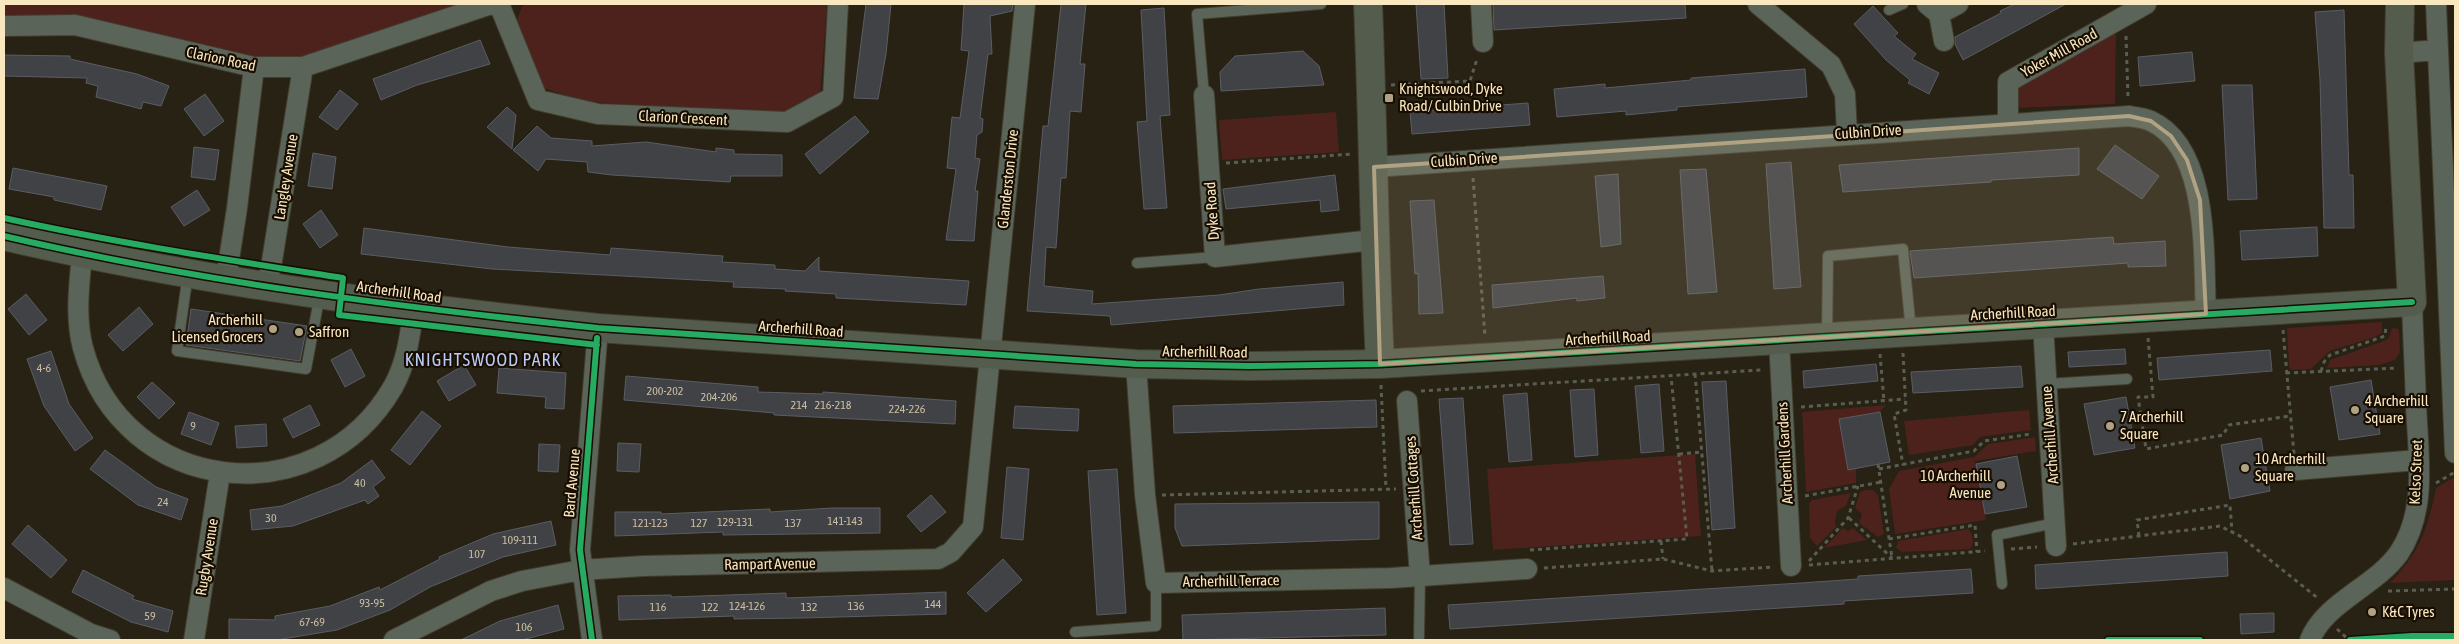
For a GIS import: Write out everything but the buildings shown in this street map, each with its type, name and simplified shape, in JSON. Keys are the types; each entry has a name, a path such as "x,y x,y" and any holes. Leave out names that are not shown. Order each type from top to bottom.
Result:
{"street":[{"name":"Clarion Road","path":"4,26 75,25 254,67 303,67 491,4"},
{"name":"Clarion Crescent","path":"500,4 538,100 598,114 787,122 833,97 838,4"},
{"name":"Glanderston Drive","path":"991,354 1025,4"},
{"path":"1368,4 1374,160 1374,240 1380,364"},
{"path":"1481,4 1483,42"},
{"path":"1758,4 1831,65 1845,94 1847,134"},
{"path":"1944,41 1933,9 1958,4"},
{"name":"Yoker Mill Road","path":"2008,123 2008,82 2146,4"},
{"name":"Kelso Street","path":"2310,640 2313,632 2334,619 2357,593 2399,553 2410,532 2419,492 2412,302 2399,53 2400,4"},
{"path":"2436,4 2455,453"},
{"path":"2399,53 2438,50"},
{"path":"226,279 237,208 254,67"},
{"name":"Langley Avenue","path":"266,285 271,267 303,67"},
{"name":"Dyke Road","path":"1204,95 1215,257 1374,240"},
{"name":"Culbin Drive","path":"1374,160 1472,160 2129,116 2151,121 2171,136 2187,160 2200,200 2206,314"},
{"name":"Archerhill Road","path":"4,236 82,254 188,273 414,308 598,328 1136,364 1249,366 1380,364 2412,302"},
{"path":"82,254 78,309 82,347 89,367 102,393 127,425 160,452 179,461 220,473 260,473 279,470 326,453 347,439 380,406 394,386 408,349 414,308"},
{"name":"Archerhill Avenue","path":"2043,324 2056,546"},
{"name":"Bard Avenue","path":"592,640 581,570 581,533 598,328"},
{"name":"Archerhill Gardens","path":"1779,340 1791,566"},
{"name":"Rampart Avenue","path":"394,640 491,591 522,581 581,570 643,566 938,559 951,552 973,527 991,354"},
{"path":"1136,364 1145,495 1156,583"},
{"name":"Archerhill Cottages","path":"1407,401 1420,576"},
{"path":"2295,470 2418,460"},
{"name":"Rugby Avenue","path":"194,640 220,473"},
{"name":"Archerhill Terrace","path":"1156,583 1420,576 1527,569"},
{"path":"4,588 91,634 110,640"}],"lane":[{"path":"1204,95 1198,14 1321,4"},
{"path":"1889,10 1903,4"},
{"path":"1827,337 1828,256 1902,249 1897,333"},
{"path":"1137,263 1215,257"},
{"path":"188,273 177,351 306,368 320,293"},
{"path":"2046,384 2127,379"},
{"path":"2002,584 1997,550 1997,534 2055,524"},
{"path":"1419,637 1420,576"},
{"path":"1075,632 1156,626 1156,583"}],"path":[{"path":"2125,17 2129,116"},
{"path":"1371,86 1470,81 1483,42"},
{"path":"1208,164 1374,160"},
{"path":"1472,160 1486,358"},
{"path":"2281,310 2295,470"},
{"path":"2147,318 2152,397 2138,397 2146,449 2223,435 2229,426 2290,416"},
{"path":"2321,371 2324,362 2330,355 2385,336 2387,324"},
{"path":"1897,333 1906,410 1894,414 1903,465"},
{"path":"1884,401 1897,333"},
{"path":"1380,364 1386,489"},
{"path":"2286,372 2414,367"},
{"path":"1407,401 1420,400 1419,391 1761,370"},
{"path":"1695,374 1712,571"},
{"path":"1671,376 1687,539 1525,550 1527,569 1663,559 1712,571 1791,566"},
{"path":"1783,408 1905,399"},
{"path":"1892,558 1879,467 1903,465 1974,451 1984,441 2049,432"},
{"path":"1679,454 1703,452"},
{"path":"1787,499 1881,482"},
{"path":"1858,486 1848,518 1805,565 2056,546 2220,526 2240,536 2334,619 2349,640 2358,640"},
{"path":"1145,495 1414,489"},
{"path":"2139,536 2137,520 2230,504 2232,532"},
{"path":"1848,518 1892,558"},
{"path":"1889,539 1975,525 1976,552"},
{"path":"1661,541 1663,559"},
{"path":"2357,593 2455,589"}],"highlighted area":[{"path":"2129,116 2151,121 2171,136 2187,160 2200,200 2206,314 1380,364 1374,167"}],"shaded area":[{"path":"4,4 491,4 303,67 75,25 4,26"},
{"path":"528,4 827,4 820,98 790,117 583,101 544,88 516,23 522,6"},
{"path":"2116,26 2115,104 2012,108 2013,84"},
{"path":"1336,112 1339,152 1222,160 1219,120"},
{"path":"2382,322 2382,333 2330,351 2311,369 2292,370 2289,367 2287,328"},
{"path":"2392,328 2399,329 2400,352 2395,360 2379,365 2327,368 2330,360 2389,338"},
{"path":"1886,405 1880,412 1839,419 1848,469 1856,469 1856,483 1806,492 1802,412"},
{"path":"2029,410 2031,430 1980,437 1973,445 1909,455 1904,421"},
{"path":"2035,437 2036,451 1975,461 1986,520 1895,534 1889,489 1899,471 1974,457 1988,444"},
{"path":"1695,454 1701,536 1493,550 1487,469"},
{"path":"2453,478 2455,479 2455,580 2390,583 2409,561 2421,540 2436,488"},
{"path":"1873,490 1878,495 1884,534 1878,537 1859,523 1862,514 1855,508 1860,492"},
{"path":"1851,493 1846,506 1837,511 1836,527 1817,546 1810,538 1809,504 1812,500"},
{"path":"1843,528 1848,531 1853,528 1867,540 1824,548"},
{"path":"1968,529 1973,539 1970,549 1902,552 1896,548 1898,541"}],"cycle path":[{"path":"4,218 130,243 343,278 339,315 597,345"},
{"path":"4,236 151,267 225,280 374,302 523,320 598,328 1136,364 1249,366 1380,364 2412,302"},
{"path":"592,640 580,550 597,338"},
{"path":"2350,640 2412,636 2455,636"},
{"path":"2108,640 2200,640"}],"place":[{"name":"Knightswood, Dyke Road/ Culbin Drive","path":"1389,98"},
{"name":"Archerhill Licensed Grocers","path":"273,329"},
{"name":"Saffron","path":"299,332"},
{"name":"4 Archerhill Square","path":"2355,410"},
{"name":"7 Archerhill Square","path":"2110,426"},
{"name":"10 Archerhill Square","path":"2245,468"},
{"name":"10 Archerhill Avenue","path":"2001,485"},
{"name":"K&C Tyres","path":"2372,612"}],"district":[{"name":"KNIGHTSWOOD PARK","path":"483,360"}]}
